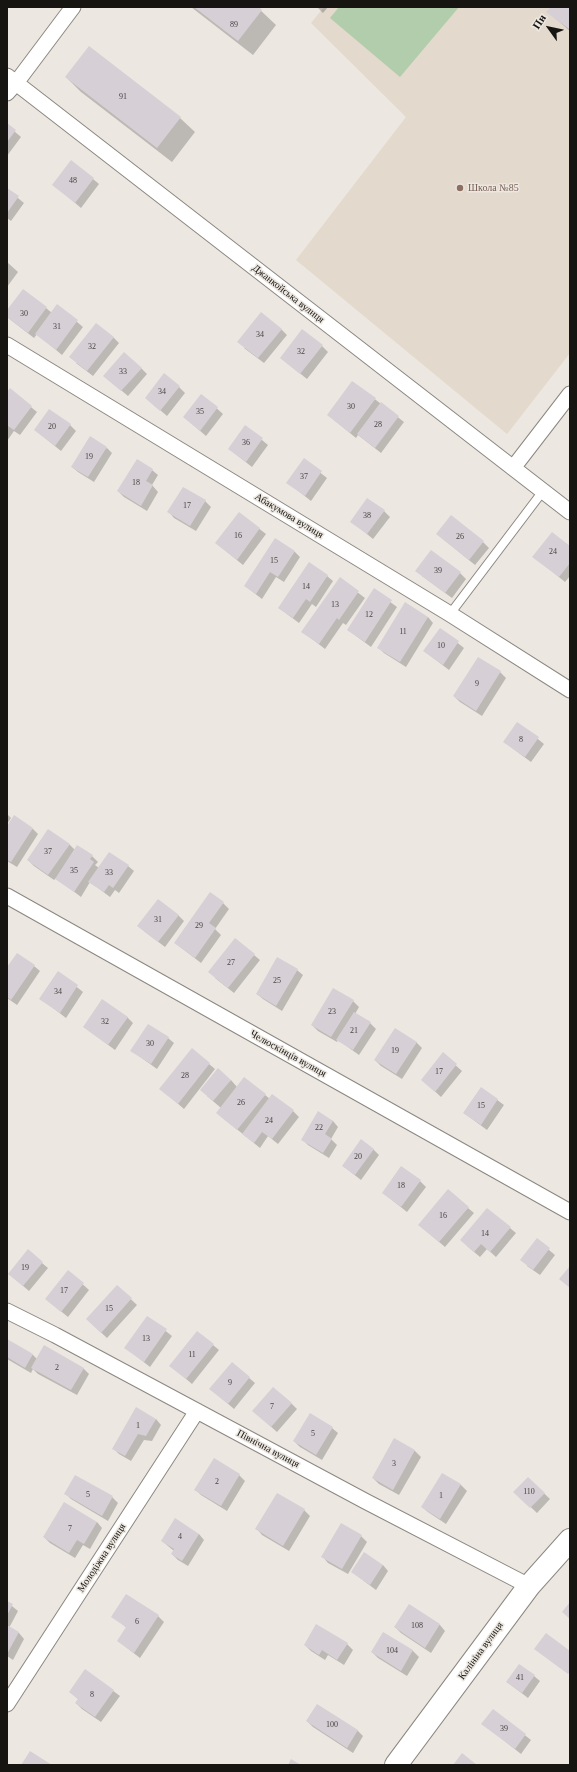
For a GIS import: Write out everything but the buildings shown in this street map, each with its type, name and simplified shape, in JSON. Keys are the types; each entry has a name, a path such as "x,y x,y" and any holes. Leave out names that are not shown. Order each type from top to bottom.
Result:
{"street":[{"path":"10,84 73,7"},
{"name":"Джанкойська вулиця","path":"10,84 512,468 543,491 568,506"},
{"name":"Абакумова вулиця","path":"7,345 450,614 570,690"},
{"path":"512,468 570,394"},
{"name":"Челюскінців вулиця","path":"7,896 570,1212"},
{"name":"Північна вулиця","path":"7,1311 364,1501 529,1586"},
{"name":"Молодіжна вулиця","path":"7,1704 197,1411"},
{"name":"Калініна вулиця","path":"396,1765 529,1586 570,1540"}],"lane":[{"path":"450,614 543,491"}],"shaded area":[{"name":"Школа №85","path":"324,7 570,7 570,353 507,434 296,260 406,117 311,23"}],"green space":[{"path":"339,7 459,7 400,77 330,18"}],"place":[{"name":"Школа №85","path":"460,188"}]}
